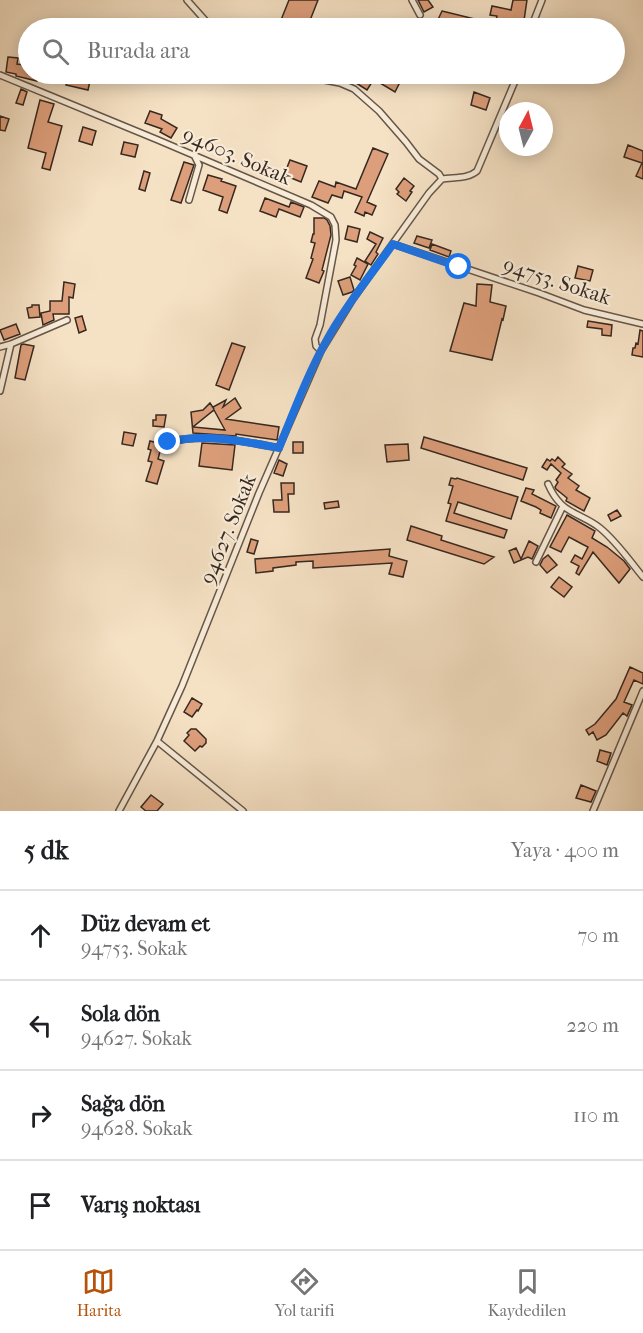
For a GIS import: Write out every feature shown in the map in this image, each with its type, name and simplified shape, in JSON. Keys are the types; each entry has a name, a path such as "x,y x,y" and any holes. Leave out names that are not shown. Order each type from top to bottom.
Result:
{"street":[{"path":"187,0 203,18"},
{"path":"412,0 420,15"},
{"path":"535,18 542,0"},
{"name":"94603. Sokak","path":"0,75 18,82"},
{"name":"94603. Sokak","path":"22,84 305,202 328,214 334,220 336,240 320,325 315,339 316,346 321,351"},
{"path":"342,84 354,89 379,111 419,159 439,174 442,179 466,177 477,171 514,84"},
{"path":"189,200 199,165 194,156"},
{"name":"94627. Sokak","path":"118,811 157,741 187,676 259,494 321,351 348,306 429,193 442,179"},
{"name":"94753. Sokak","path":"393,244 584,310 643,324"},
{"path":"0,347 67,320"},
{"path":"0,391 11,344"},
{"path":"168,442 207,437 279,448"},
{"path":"548,484 563,506 602,529 643,577"},
{"path":"536,562 563,506"},
{"path":"594,811 643,691"},
{"path":"157,741 243,811"}],"building":[{"path":"289,0 318,0 311,18 282,18"},
{"path":"418,0 428,0 433,7 424,12"},
{"path":"513,0 527,0 524,18 496,18 497,16 490,15 492,6 511,10"},
{"path":"442,11 471,18 439,18"},
{"path":"8,57 18,58 18,76 6,72"},
{"path":"66,84 89,84 88,90"},
{"path":"358,84 371,84 367,90"},
{"path":"382,84 399,84 395,92"},
{"path":"21,89 27,92 23,105 16,103"},
{"path":"474,92 490,98 486,110 471,105"},
{"path":"40,100 54,104 48,122 62,126 50,170 42,168 46,153 28,148"},
{"path":"150,111 162,115 161,119 177,128 171,138 160,132 162,129 145,123"},
{"path":"0,116 9,119 5,131 0,130"},
{"path":"83,127 96,131 92,145 79,141"},
{"path":"124,142 138,145 135,157 121,154"},
{"path":"628,145 643,151 643,179 636,176 642,163 624,157"},
{"path":"373,148 388,154 367,202 376,206 372,215 365,212 364,216 355,212 362,197 344,191 342,198 332,195 328,203 312,197 319,181 335,187 336,182 356,189"},
{"path":"290,160 307,166 301,182 284,175"},
{"path":"184,162 194,165 181,203 171,200"},
{"path":"144,171 150,173 145,191 139,189"},
{"path":"208,175 236,186 227,213 219,210 223,197 203,190"},
{"path":"404,178 414,186 406,201 397,194 399,192 396,189"},
{"path":"265,198 289,207 291,202 304,207 300,217 279,209 276,217 260,211"},
{"path":"314,218 327,220 331,235 322,270 324,271 319,283 306,278 313,259 311,258 315,243 311,242 314,234"},
{"path":"348,226 360,229 357,242 345,239"},
{"path":"370,232 383,238 376,252 378,254 371,265 365,261 376,244 367,239"},
{"path":"417,236 432,240 429,248 414,243"},
{"path":"432,244 451,251 449,257 430,250"},
{"path":"357,258 368,264 360,280 351,275"},
{"path":"578,266 593,270 590,281 575,278"},
{"path":"350,277 354,290 343,295 338,281"},
{"path":"64,282 75,284 73,298 69,297 69,314 53,314 54,320 43,325 41,313 50,311 50,301 62,301"},
{"path":"477,284 492,285 490,302 506,306 492,360 450,351 464,303 476,306"},
{"path":"39,305 40,317 29,318 27,308"},
{"path":"82,316 86,330 79,333 75,318"},
{"path":"588,321 612,325 611,336 602,335 602,329 587,327"},
{"path":"16,324 20,334 4,340 0,330"},
{"path":"640,330 643,331 643,357 632,355 633,348 636,343 638,344"},
{"path":"232,343 245,347 229,390 216,385"},
{"path":"23,344 34,346 25,380 15,378"},
{"path":"235,398 241,408 226,419 279,427 277,440 236,434 236,436 193,433 191,412 203,410 210,403 214,409 213,407 226,400 223,407","holes":["214,410 225,430 193,427"]},
{"path":"156,415 166,415 164,427 153,426"},
{"path":"124,432 136,434 133,446 122,444"},
{"path":"424,437 527,468 523,480 421,448"},
{"path":"150,441 162,444 158,459 164,461 157,484 146,481 152,462 148,461 151,450 148,449"},
{"path":"293,442 303,442 303,453 293,453"},
{"path":"202,443 235,445 232,470 199,466"},
{"path":"408,444 409,460 387,462 385,445"},
{"path":"558,457 565,464 562,467 572,474 568,478 579,486 576,490 590,498 584,511 566,501 567,498 556,489 558,482 556,480 561,473 551,464 547,470 542,467 547,459 555,461"},
{"path":"279,460 287,464 283,476 274,473"},
{"path":"451,478 518,497 511,519 458,502 454,513 507,530 504,538 446,521 451,504 448,503 453,486 449,485"},
{"path":"281,483 294,483 294,494 288,494 289,512 274,512 273,500 282,500"},
{"path":"526,488 534,490 532,494 556,506 551,518 540,513 541,510 536,507 521,501"},
{"path":"338,501 339,507 325,509 324,503"},
{"path":"617,510 621,516 611,521 608,515"},
{"path":"567,515 595,531 592,538 624,561 630,569 619,583 593,552 579,575 576,573 579,566 571,562 575,555 582,559 588,547 569,537 561,552 550,547"},
{"path":"411,526 442,536 441,540 494,557 484,564 407,540"},
{"path":"251,539 258,541 254,554 247,552"},
{"path":"529,541 538,546 532,559 528,557 514,563 509,551 516,548 521,559"},
{"path":"390,549 389,556 407,561 403,577 389,574 392,563 313,568 313,561 296,562 296,565 256,573 255,559"},
{"path":"548,555 557,565 547,573 540,565"},
{"path":"559,577 572,587 564,597 551,587"},
{"path":"630,667 643,673 643,684 634,680 624,702 632,705 627,716 623,713 606,735 597,740 593,732 589,735 586,730 595,724 616,699"},
{"path":"192,698 202,704 192,717 184,712"},
{"path":"191,729 196,729 206,739 206,743 195,751 184,741"},
{"path":"600,750 611,753 607,765 597,761"},
{"path":"581,785 596,791 591,802 576,798"},
{"path":"151,795 163,804 157,811 146,811 141,807"}],"route":[{"path":"168,442 207,437 279,448 329,336 393,244 459,267"}]}
